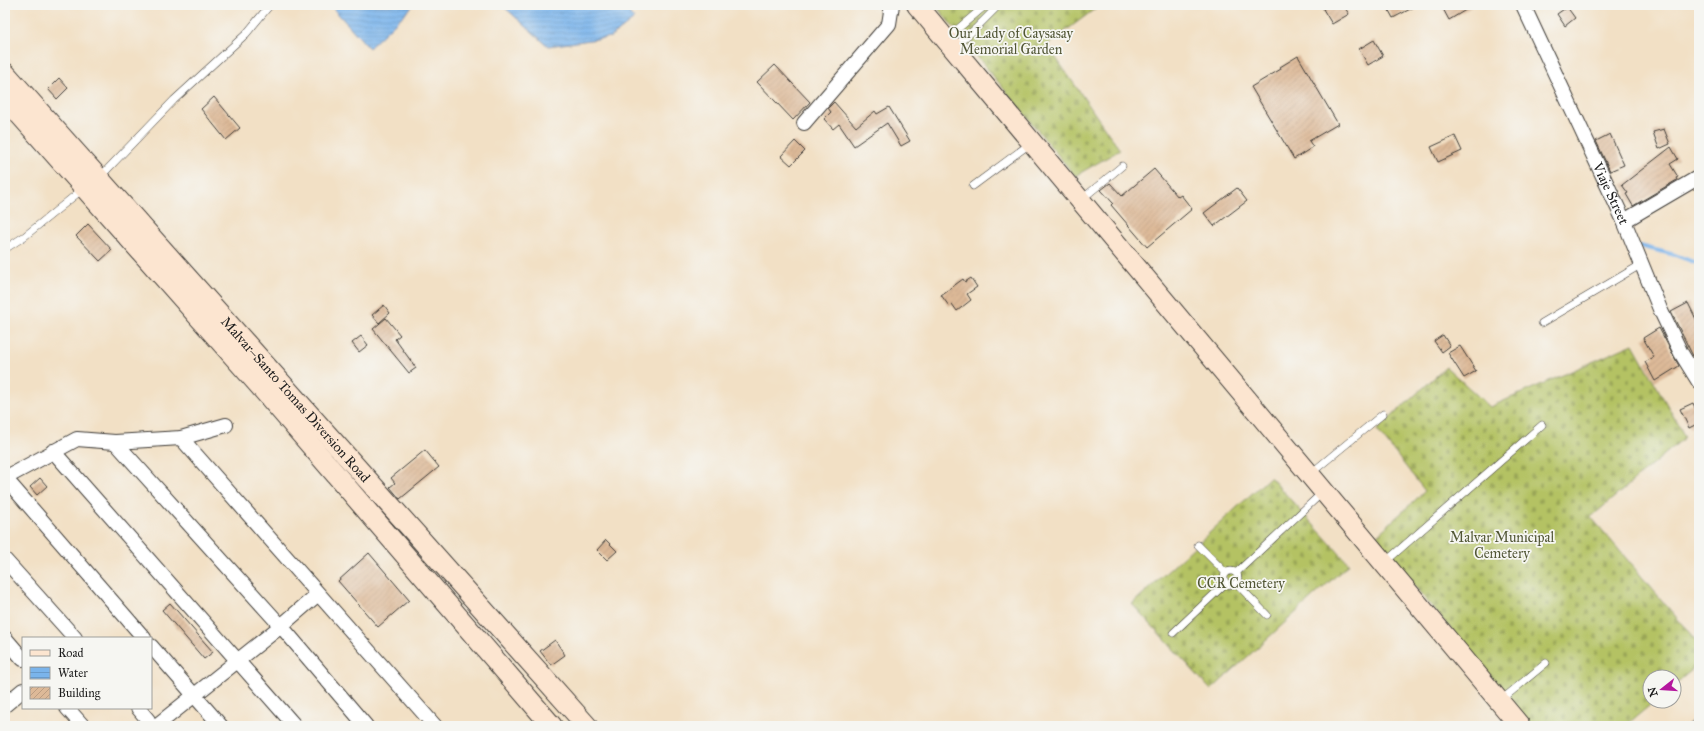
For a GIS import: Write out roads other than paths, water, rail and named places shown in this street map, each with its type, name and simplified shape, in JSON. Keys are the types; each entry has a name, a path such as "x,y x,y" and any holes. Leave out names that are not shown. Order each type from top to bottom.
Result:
{"street":[{"path":"804,123 889,24 892,5"},
{"path":"917,5 950,43 1031,143 1325,490 1520,726"},
{"name":"Viaje Street","path":"1523,5 1624,221 1660,309 1681,353 1699,382"},
{"name":"Malvar–Santo Tomas Diversion Road","path":"5,73 91,183 266,394 552,726"},
{"name":"Malvar–Santo Tomas Diversion Road","path":"5,98 91,183 586,726"},
{"path":"1624,221 1699,177"},
{"path":"143,637 5,478 53,451 77,440 115,442 181,438 226,425"},
{"path":"181,438 435,726"},
{"path":"115,442 281,626 366,726"},
{"path":"53,451 238,659 295,726"},
{"path":"5,560 74,637"},
{"path":"156,726 281,626 318,594"},
{"path":"5,638 22,658"},
{"path":"152,647 221,726"},
{"path":"5,705 22,691"},
{"path":"68,709 83,726"},
{"path":"139,709 148,720 150,726"}],"lane":[{"path":"5,250 25,236 91,183 174,100 246,34 270,5"},
{"path":"950,43 986,5"},
{"path":"950,43 975,30 999,5"},
{"path":"973,186 1031,143"},
{"path":"1080,201 1122,166"},
{"path":"1542,322 1642,264"},
{"path":"1310,474 1383,414"},
{"path":"1384,563 1542,425"},
{"path":"1236,573 1325,490"},
{"path":"1198,545 1226,573"},
{"path":"1226,573 1233,571 1236,573"},
{"path":"1226,573 1224,580 1226,583"},
{"path":"1236,573 1238,577 1236,584"},
{"path":"1226,583 1229,585 1236,584"},
{"path":"1174,633 1226,583"},
{"path":"1236,584 1267,615"},
{"path":"1500,700 1546,663"},
{"path":"1693,726 1699,721"}],"water":[{"path":"330,5 414,5 369,48"},
{"path":"502,5 623,5 634,19 611,37 548,46"}],"waterway":[{"path":"1640,246 1675,255 1699,264"}],"park label":[{"name":"Our Lady of Caysasay Memorial Garden","path":"1011,42"},
{"name":"Malvar Municipal Cemetery","path":"1502,546"},
{"name":"CCR Cemetery","path":"1241,583"}]}
